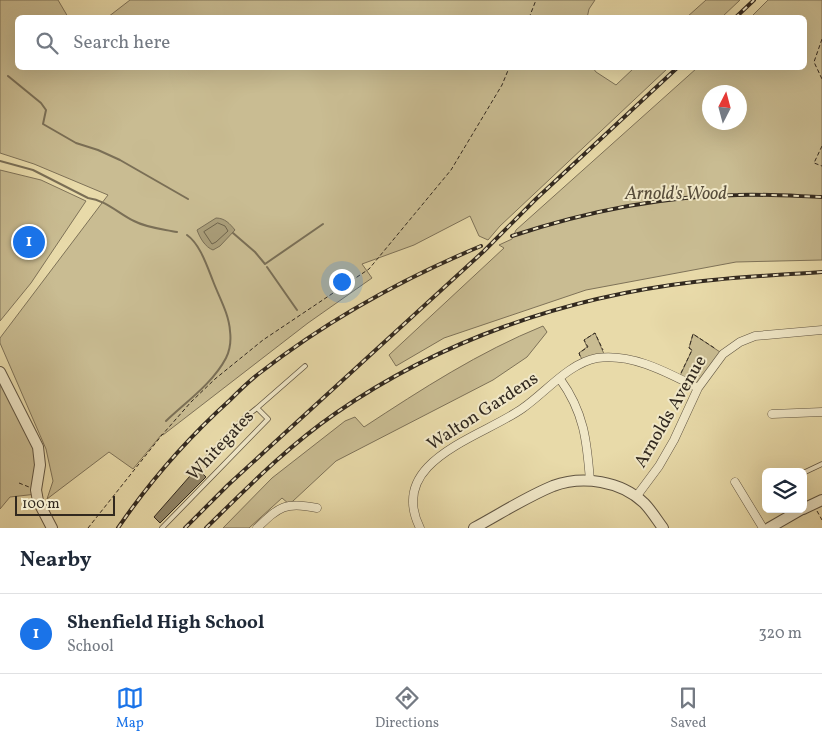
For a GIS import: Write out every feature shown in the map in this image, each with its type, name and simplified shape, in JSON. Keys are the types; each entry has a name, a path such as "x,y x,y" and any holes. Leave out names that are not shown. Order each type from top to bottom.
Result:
{"street":[{"name":"Arnolds Avenue","path":"636,498 659,466 674,440 698,388 723,354 740,342 755,336 822,330"},
{"name":"Walton Gardens","path":"420,528 412,506 416,484 427,468 464,439 522,409 560,379 573,366 605,358 640,362 698,388"},
{"path":"0,372 38,447 40,465 36,490 38,501 52,528"},
{"path":"560,379 576,404 583,422 590,481"},
{"path":"772,414 822,412"},
{"path":"734,480 763,528"},
{"path":"474,528 534,495 555,486 590,481 606,483 623,489 644,503 663,528"},
{"path":"807,507 822,500"},
{"path":"256,528 277,509 286,506 299,505 317,508"},
{"path":"769,528 788,513"}],"lane":[{"name":"Whitegates","path":"162,528 268,419 257,408 305,366"},
{"path":"205,460 242,420 257,408"},
{"path":"807,471 822,464"}],"path":[{"path":"530,15 536,0"},
{"path":"822,39 814,62 822,79"},
{"path":"88,528 190,402 263,340 369,269 451,170 502,84 508,70"},
{"path":"822,146 814,163 822,166"},
{"path":"583,362 579,353 588,347 584,340 595,333 605,358"},
{"path":"678,378 692,350 689,348 693,334 723,354"}],"green space":[{"path":"0,0 58,0 67,15 15,15 15,70 594,70 616,85 632,70 666,70 500,226 488,240 479,236 470,216 414,245 362,264 372,278 308,323 162,434 133,469 109,452 47,499 53,481 46,449 0,343 0,338 108,195 34,164 0,153"},
{"path":"130,0 595,0 588,15 111,15"},
{"path":"706,0 740,0 724,15 689,15"},
{"name":"Arnold's Wood","path":"768,0 822,0 822,260 736,262 586,290 444,338 396,366 389,355 504,248 499,245 512,239 516,230 695,70 807,70 807,15 753,15"},
{"path":"0,170 41,180 86,201 31,283 0,321"},
{"path":"543,326 547,332 527,357 493,380 336,461 293,501 289,504 282,498 249,528 223,528 272,478 345,421 355,417 364,427 429,385 474,359"},
{"path":"595,333 605,358 583,362 579,353 587,347 584,340"},
{"path":"693,334 723,354 698,388 679,378 692,350 689,348"},
{"path":"0,372 35,440 37,494 10,497 0,509"}],"water":[{"path":"216,218 225,220 235,230 220,246 213,250 203,242 197,230"}],"building":[{"path":"197,468 206,477 160,523 154,517"}],"waterway":[{"path":"8,76 41,103 46,110 43,124 76,143 120,160 188,199"},
{"path":"0,161 33,170 88,198 107,204 139,223 177,232"},
{"path":"233,233 255,252 265,264 323,224"},
{"path":"166,421 214,376 226,358 230,344 228,318 203,256 196,244 187,235"},
{"path":"267,267 297,310"}],"railway":[{"path":"738,15 754,0"},
{"path":"185,528 228,485 484,251 536,199 675,70"},
{"path":"512,236 595,213 680,198 748,195 822,197"},
{"path":"118,528 156,477 185,445 214,414 257,375 286,353 339,318 423,272 481,246"},
{"path":"206,528 252,483 318,426 376,387 462,343 553,311 646,289 710,280 822,272"}],"place":[{"name":"Shenfield High School","path":"29,242"}]}
